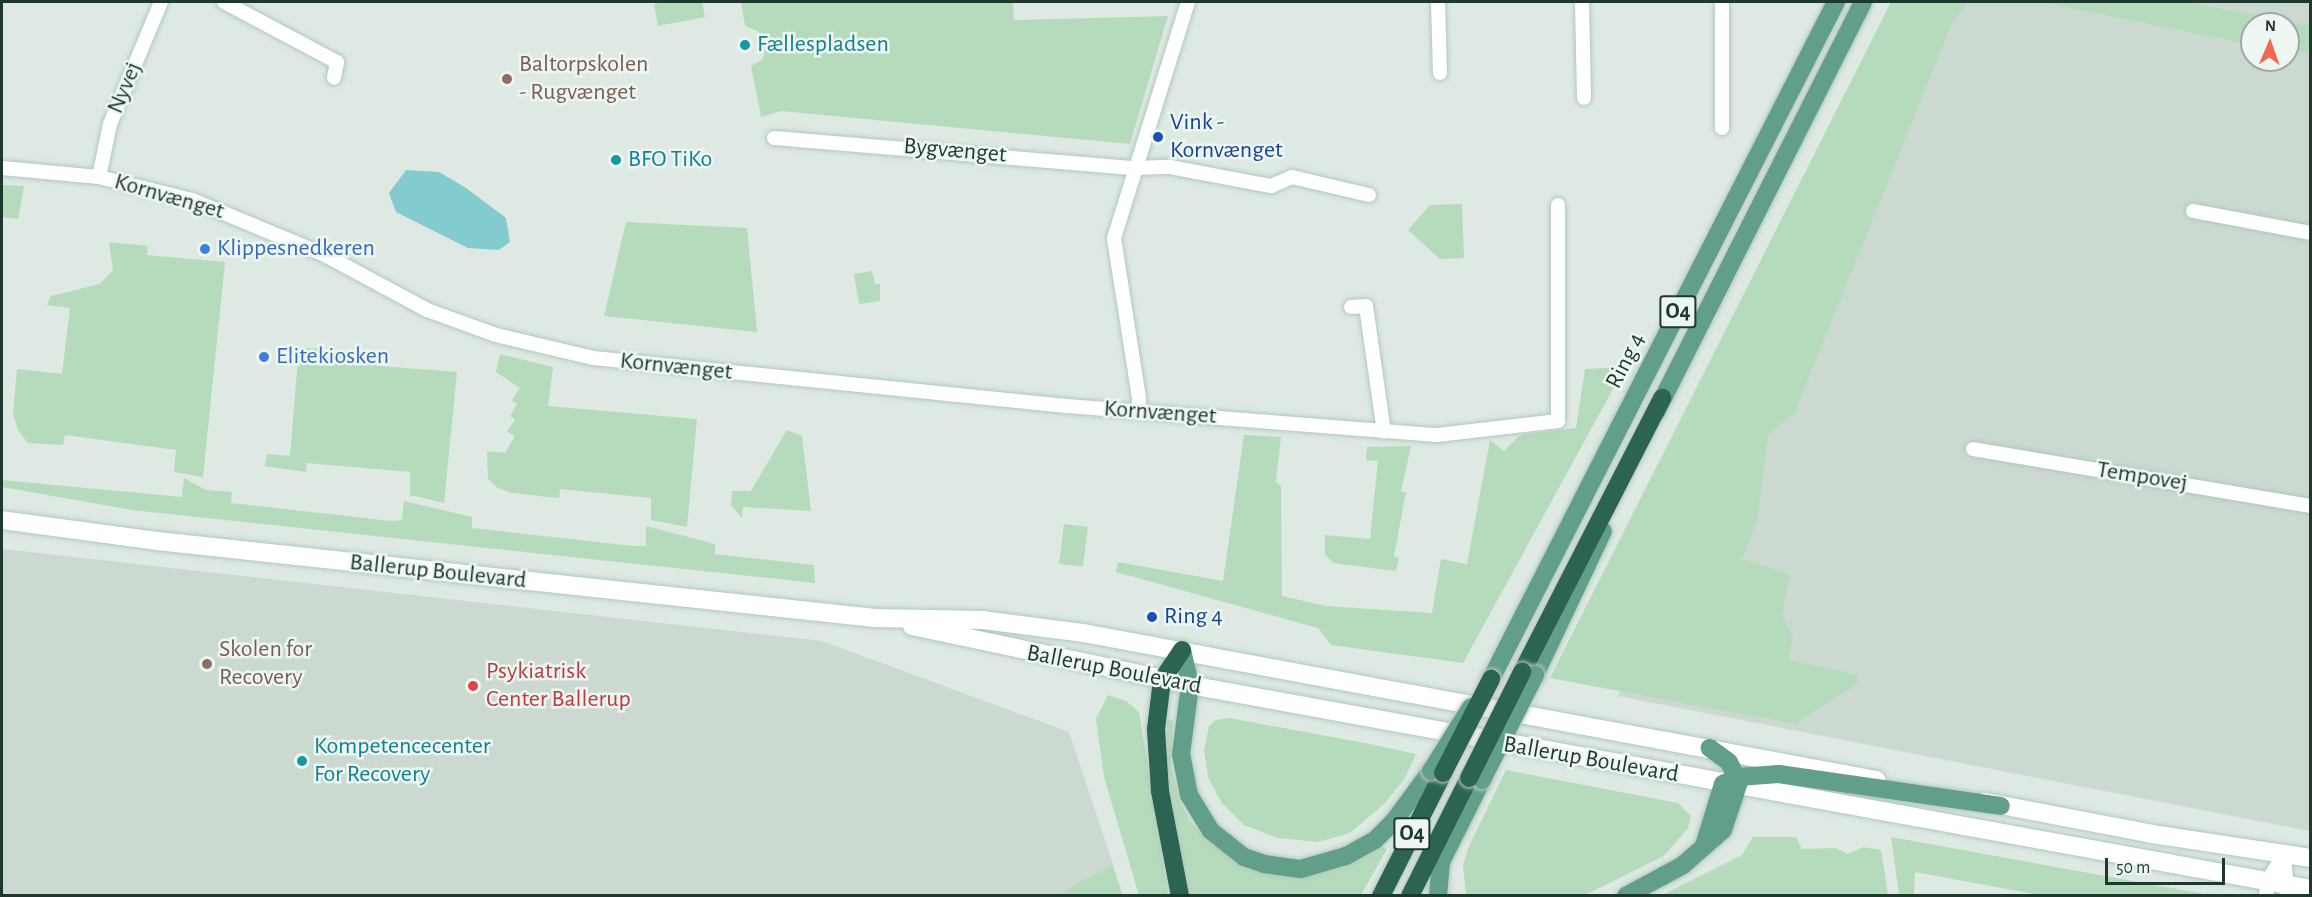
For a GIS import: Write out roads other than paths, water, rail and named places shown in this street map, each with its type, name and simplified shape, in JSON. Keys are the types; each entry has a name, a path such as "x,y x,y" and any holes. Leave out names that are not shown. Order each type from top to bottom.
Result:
{"highway":[{"name":"O4","path":"1410,896 1475,779 1529,674 1662,398"},
{"path":"1180,896 1156,758 1162,680 1182,650"},
{"name":"O4","path":"1381,896 1437,772 1494,673"}],"main road":[{"name":"Ring 4","path":"1494,673 1836,2"},
{"name":"Ring 4","path":"1662,398 1863,2"},
{"path":"1182,650 1190,685 1181,754 1189,795 1211,831 1227,846 1254,861 1301,869 1331,863 1362,849 1408,806 1437,772"},
{"path":"1626,896 1683,865 1723,830 1733,783 1729,762 1710,748"},
{"path":"1733,783 1779,774 2001,806"},
{"path":"1438,896 1441,862 1475,779"}],"street":[{"name":"Nyvej","path":"99,177 110,124 161,2"},
{"path":"224,2 337,62 334,78"},
{"path":"1138,412 1139,398 1114,238 1188,2"},
{"path":"1438,2 1440,73"},
{"path":"1582,2 1584,98"},
{"path":"1722,2 1722,128"},
{"name":"Bygvænget","path":"774,138 1135,168 1170,167 1271,186 1292,177 1369,195"},
{"name":"Kornvænget","path":"2,168 99,177 216,209 325,255 428,310 534,346 617,361 1138,412 1437,435 1558,421 1558,205"},
{"path":"2193,211 2310,233"},
{"path":"1352,307 1366,306 1384,432"},
{"name":"Tempovej","path":"1973,449 2310,506"},
{"name":"Ballerup Boulevard","path":"2,520 157,541 875,618 983,620 1182,650 1710,748 2001,806 2310,858"},
{"name":"Ballerup Boulevard","path":"875,618 1162,680 1733,783 2267,888 2310,889"},
{"path":"2267,888 2284,853"},
{"path":"2284,853 2288,890"}],"water":[{"path":"406,170 439,172 466,188 506,218 510,242 499,250 468,248 396,212 389,193"}],"place":[{"name":"Fællespladsen","path":"745,45"},
{"name":"Baltorpskolen - Rugvænget","path":"507,79"},
{"name":"Vink - Kornvænget","path":"1158,137"},
{"name":"BFO TiKo","path":"616,160"},
{"name":"Klippesnedkeren","path":"205,249"},
{"name":"Elitekiosken","path":"264,357"},
{"name":"Ring 4","path":"1152,617"},
{"name":"Skolen for Recovery","path":"207,664"},
{"name":"Psykiatrisk Center Ballerup","path":"473,686"},
{"name":"Kompetencecenter For Recovery","path":"302,761"}]}
